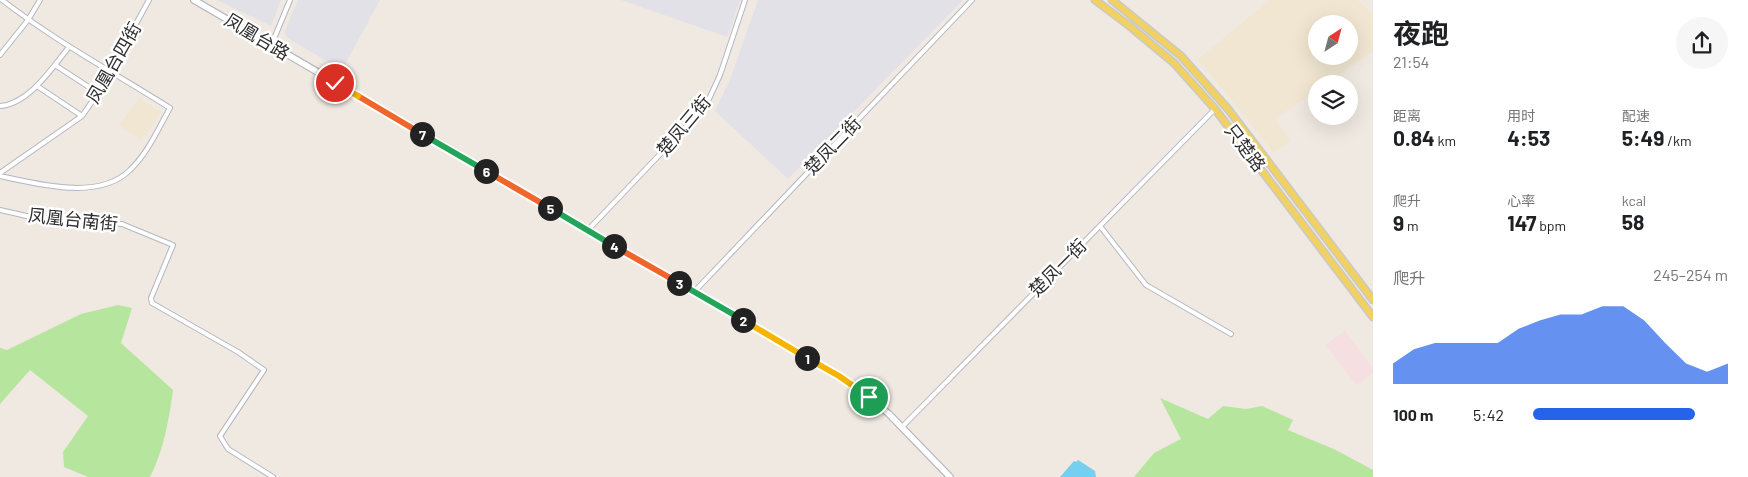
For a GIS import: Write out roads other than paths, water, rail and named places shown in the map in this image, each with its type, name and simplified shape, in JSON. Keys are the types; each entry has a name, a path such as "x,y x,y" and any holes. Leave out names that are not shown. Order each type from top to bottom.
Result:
{"main road":[{"name":"只楚路","path":"1095,0 1174,63 1215,109 1373,317"},
{"name":"只楚路","path":"1112,0 1182,56 1228,109 1373,300"}],"street":[{"path":"0,174 41,185 70,188 90,187 116,180 130,171 142,156 170,108 110,70 68,47 2,0"},
{"path":"0,55 28,20 40,0"},
{"name":"凤凰台四街","path":"0,174 82,116 98,93 149,0"},
{"name":"凤凰台路","path":"194,0 839,376 869,397 902,426 950,477"},
{"path":"271,46 290,0"},
{"name":"楚凤三街","path":"588,230 683,130 709,99 720,75 746,0"},
{"name":"楚凤二街","path":"694,292 972,0"},
{"path":"0,106 13,103 37,86 68,47"},
{"path":"55,65 98,93"},
{"path":"37,86 82,116"},
{"name":"楚凤一街","path":"902,426 1215,109"},
{"name":"凤凰台南街","path":"0,210 31,217 122,224 172,245 151,298 152,303 238,352 264,370 220,436 228,449 273,477"},
{"path":"1100,226 1146,285 1231,334"}],"water":[{"path":"1078,460 1095,471 1096,477 1060,477 1074,461"}]}
